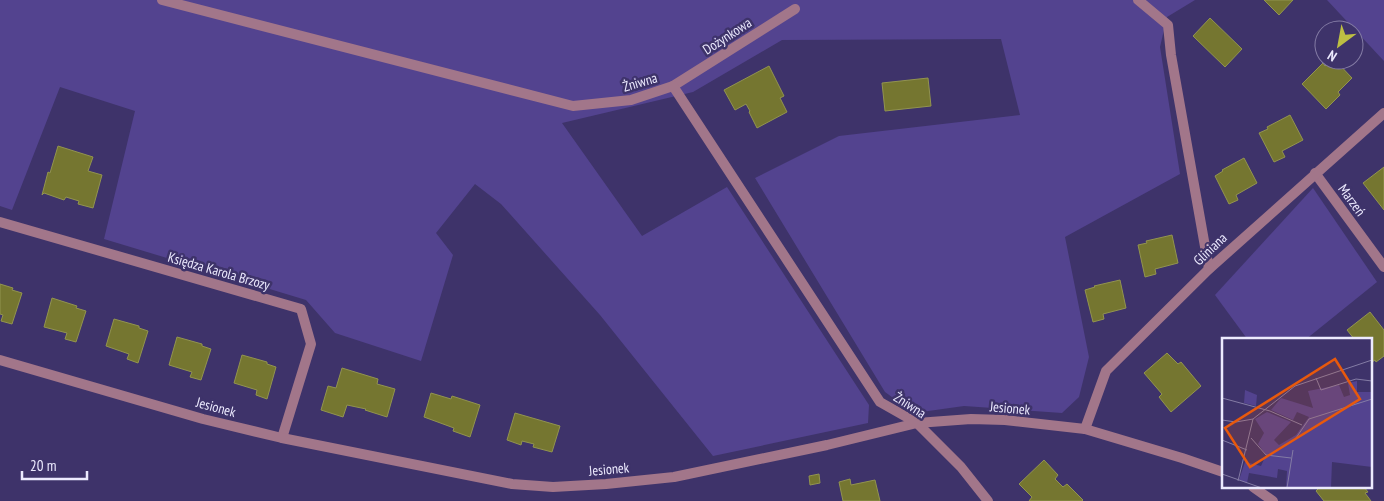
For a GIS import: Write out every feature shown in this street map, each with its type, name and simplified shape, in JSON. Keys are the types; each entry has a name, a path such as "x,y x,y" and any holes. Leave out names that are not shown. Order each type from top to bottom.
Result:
{"street":[{"name":"Żniwna","path":"162,0 573,106 631,100 673,86 880,402 916,423 961,467 988,501"},
{"path":"1138,0 1168,25 1171,55 1209,268"},
{"name":"Dożynkowa","path":"673,86 795,9"},
{"name":"Gliniana","path":"1085,429 1106,371 1209,268 1384,113"},
{"name":"Marzeń","path":"1315,174 1384,267"},
{"name":"Księdza Karola Brzozy","path":"0,222 301,308 311,344 282,438"},
{"name":"Jesionek","path":"0,360 203,419 282,438 512,484 554,487 674,477 827,445 916,423 971,419 1005,420 1085,429 1222,472"},
{"path":"1254,488 1273,501"}],"shaded area":[{"path":"0,0 1195,0 1167,17 1160,47 1180,174 1065,237 1089,357 1079,397 1062,413 964,406 914,413 885,392 755,178 839,136 1020,115 1001,39 782,40 693,92 562,123 642,236 727,187 869,405 868,423 713,456 600,315 501,204 475,184 436,233 453,255 421,361 335,333 306,300 104,239 135,111 60,87 12,210 0,206"},
{"path":"1327,0 1384,0 1384,61 1364,40 1364,20 1346,20"},
{"path":"1313,188 1377,282 1307,338 1247,338 1215,295"}],"building":[{"path":"1264,0 1293,0 1279,15"},
{"path":"1210,18 1242,49 1225,67 1193,36"},
{"path":"769,66 784,96 780,98 787,112 757,128 746,104 735,110 724,90"},
{"path":"1316,70 1344,70 1352,78 1338,92 1340,95 1326,109 1302,84"},
{"path":"928,78 931,106 885,111 882,83"},
{"path":"1290,115 1303,140 1282,151 1285,157 1274,162 1259,133"},
{"path":"58,146 93,157 88,171 102,175 93,208 78,204 79,201 66,197 64,200 44,193 42,195"},
{"path":"1244,158 1257,183 1236,195 1238,200 1229,204 1215,176"},
{"path":"1384,167 1384,210 1363,183"},
{"path":"1172,235 1178,263 1155,269 1156,274 1145,277 1138,245 1147,243 1146,241"},
{"path":"1120,280 1126,308 1103,314 1104,319 1093,322 1085,290"},
{"path":"0,284 22,293 12,324 1,321 3,315 0,314"},
{"path":"52,298 86,311 76,342 65,339 67,333 44,327"},
{"path":"1370,312 1384,330 1384,356 1376,362 1375,360 1372,362 1372,338 1353,338 1347,330"},
{"path":"114,319 139,326 139,328 148,331 138,363 127,359 129,354 106,346"},
{"path":"177,337 202,344 202,346 211,349 201,380 190,377 192,372 169,365"},
{"path":"1167,353 1178,364 1181,362 1201,386 1171,412 1159,397 1162,394 1144,373"},
{"path":"242,355 267,362 267,364 276,367 267,399 256,395 257,390 234,383"},
{"path":"342,368 378,379 377,384 395,389 387,417 366,409 347,405 343,417 321,410 328,386 336,388"},
{"path":"431,393 451,399 452,396 480,405 470,437 453,431 454,428 424,417"},
{"path":"515,413 560,426 552,452 533,447 534,444 522,441 521,445 507,440"},
{"path":"1044,460 1058,475 1055,479 1063,487 1067,484 1082,501 1029,501 1032,497 1019,484"},
{"path":"819,474 820,483 810,485 809,476"},
{"path":"850,479 851,485 875,480 880,501 843,501 839,482"},
{"path":"1319,488 1365,488 1368,492 1365,493 1371,501 1324,501 1316,491"}]}
